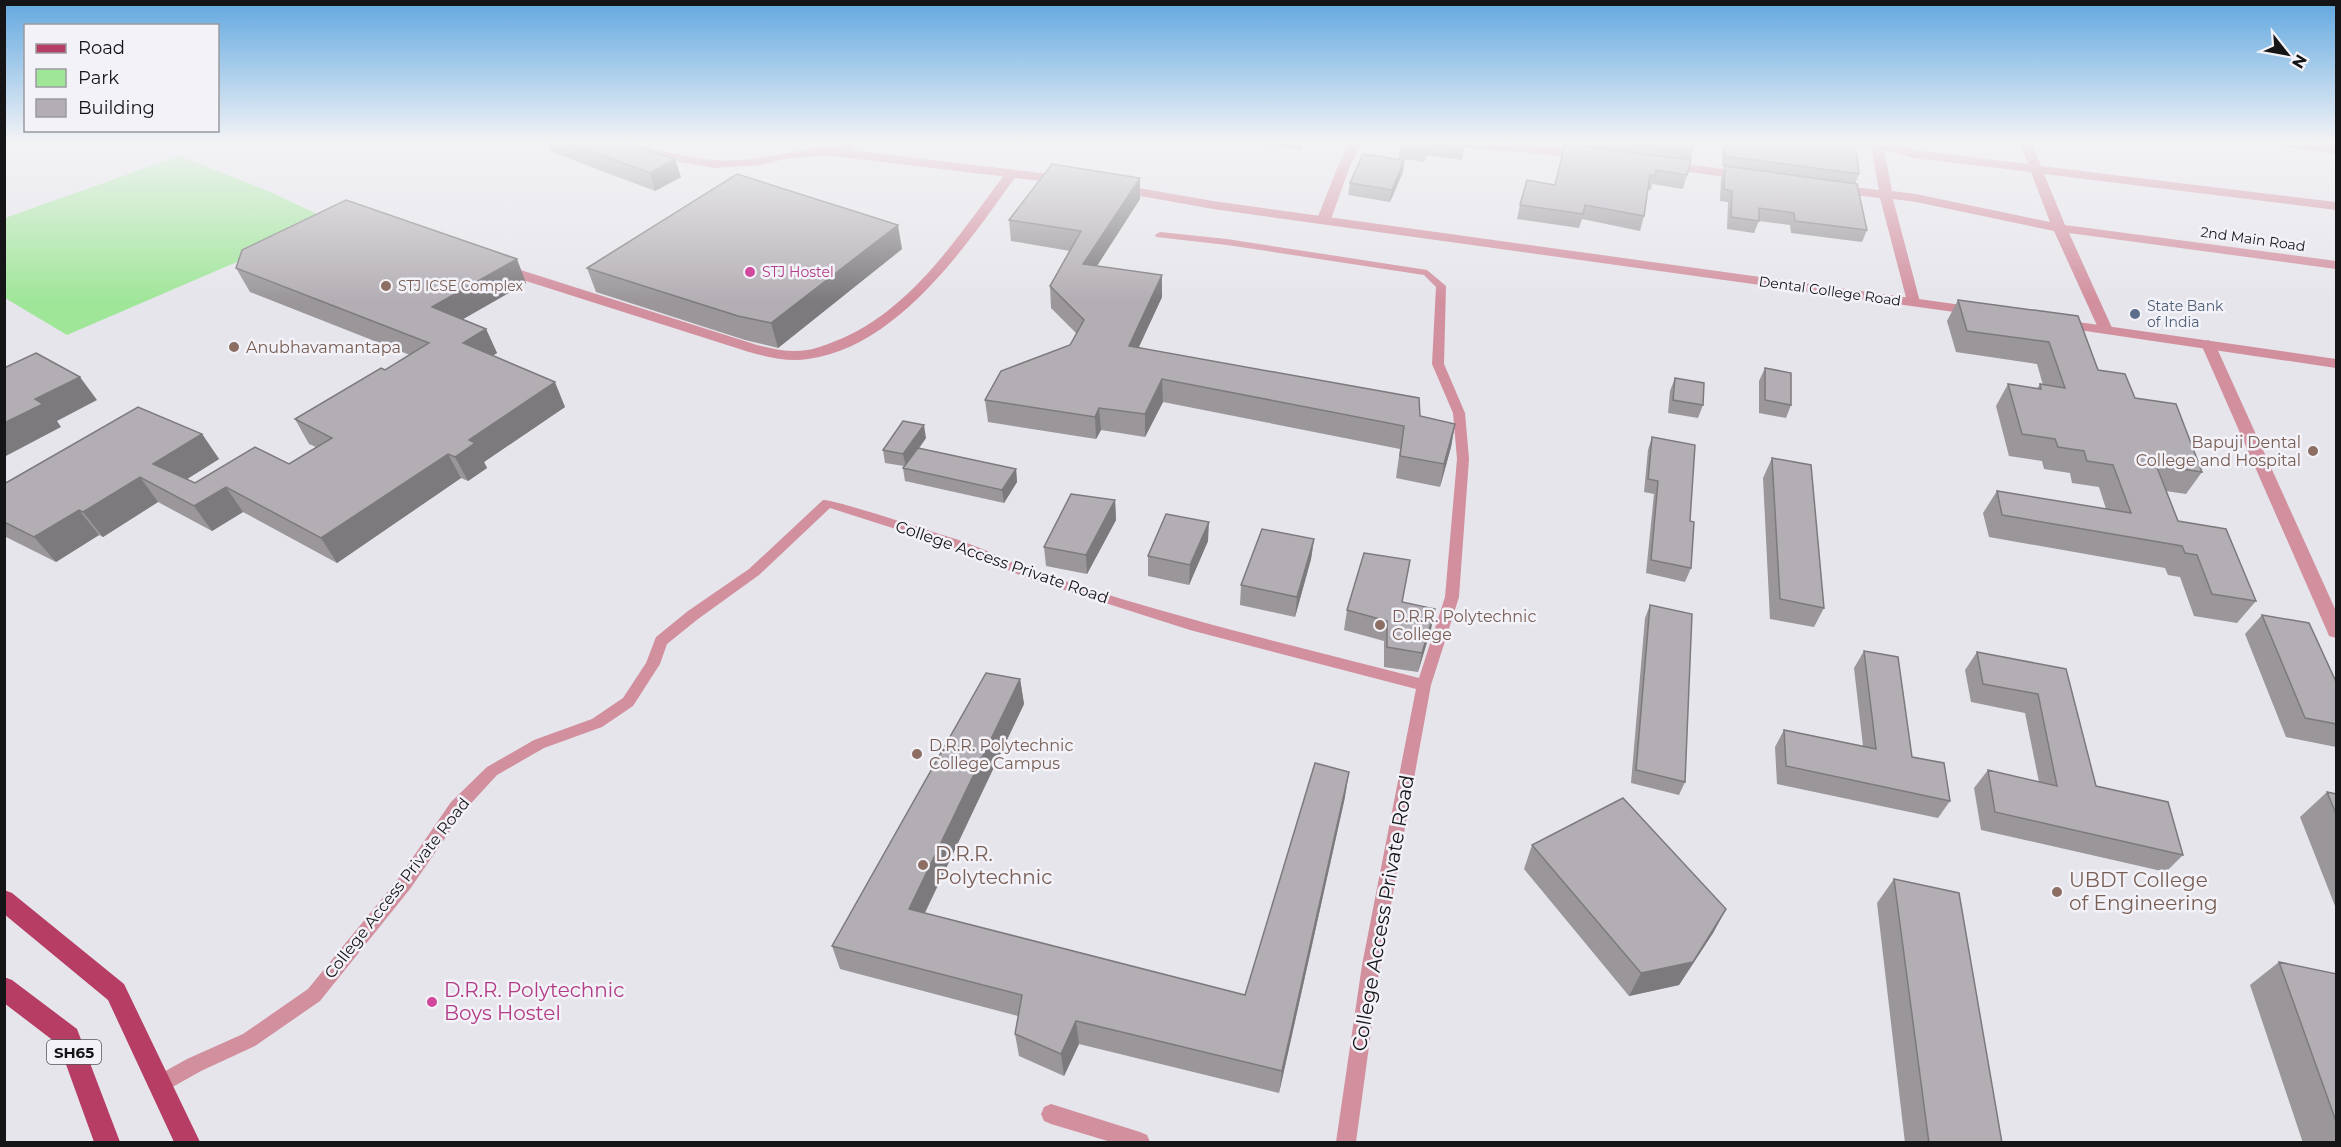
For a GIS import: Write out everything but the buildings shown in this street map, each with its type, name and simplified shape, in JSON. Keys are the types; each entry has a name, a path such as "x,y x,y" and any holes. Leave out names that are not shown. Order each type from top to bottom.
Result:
{"main road":[{"path":"4,900 116,992 188,1143"},
{"name":"SH65","path":"4,988 68,1037 107,1143"}],"street":[{"path":"485,262 550,285 754,349 786,355 816,354 858,336 893,315 916,293 996,194"},
{"name":"Dental College Road","path":"1144,194 1213,206 1324,219 1993,314"},
{"path":"1324,219 1334,194"},
{"name":"2nd Main Road","path":"1869,194 1916,198 2060,228 2337,265"},
{"path":"2046,194 2106,330"},
{"path":"2236,194 2337,206"},
{"path":"1886,196 1913,302"},
{"path":"2038,320 2337,364"},
{"path":"2208,344 2337,631"}],"lane":[{"name":"College Access Private Road","path":"1160,235 1227,242 1390,266 1427,273 1442,286 1438,364 1459,413 1463,459 1452,597 1424,685 1371,965 1346,1143"},
{"name":"College Access Private Road","path":"160,1085 194,1065 249,1040 314,995 404,884 457,807 492,771 539,744 597,723 627,702 653,664 661,641 754,572 828,503 869,518 957,544 1032,575 1195,626 1424,685"},
{"path":"1051,1114 1140,1143"}],"green space":[{"path":"74,194 274,194 332,221 67,335 5,298 5,218"}],"place":[{"name":"STJ Hostel","path":"750,272"},
{"name":"STJ ICSE Complex","path":"386,286"},
{"name":"State Bank of India","path":"2135,314"},
{"name":"Anubhavamantapa","path":"234,347"},
{"name":"Bapuji Dental College and Hospital","path":"2313,451"},
{"name":"D.R.R. Polytechnic College","path":"1380,625"},
{"name":"D.R.R. Polytechnic College Campus","path":"917,754"},
{"name":"D.R.R. Polytechnic","path":"923,865"},
{"name":"UBDT College of Engineering","path":"2057,892"},
{"name":"D.R.R. Polytechnic Boys Hostel","path":"432,1002"}]}
